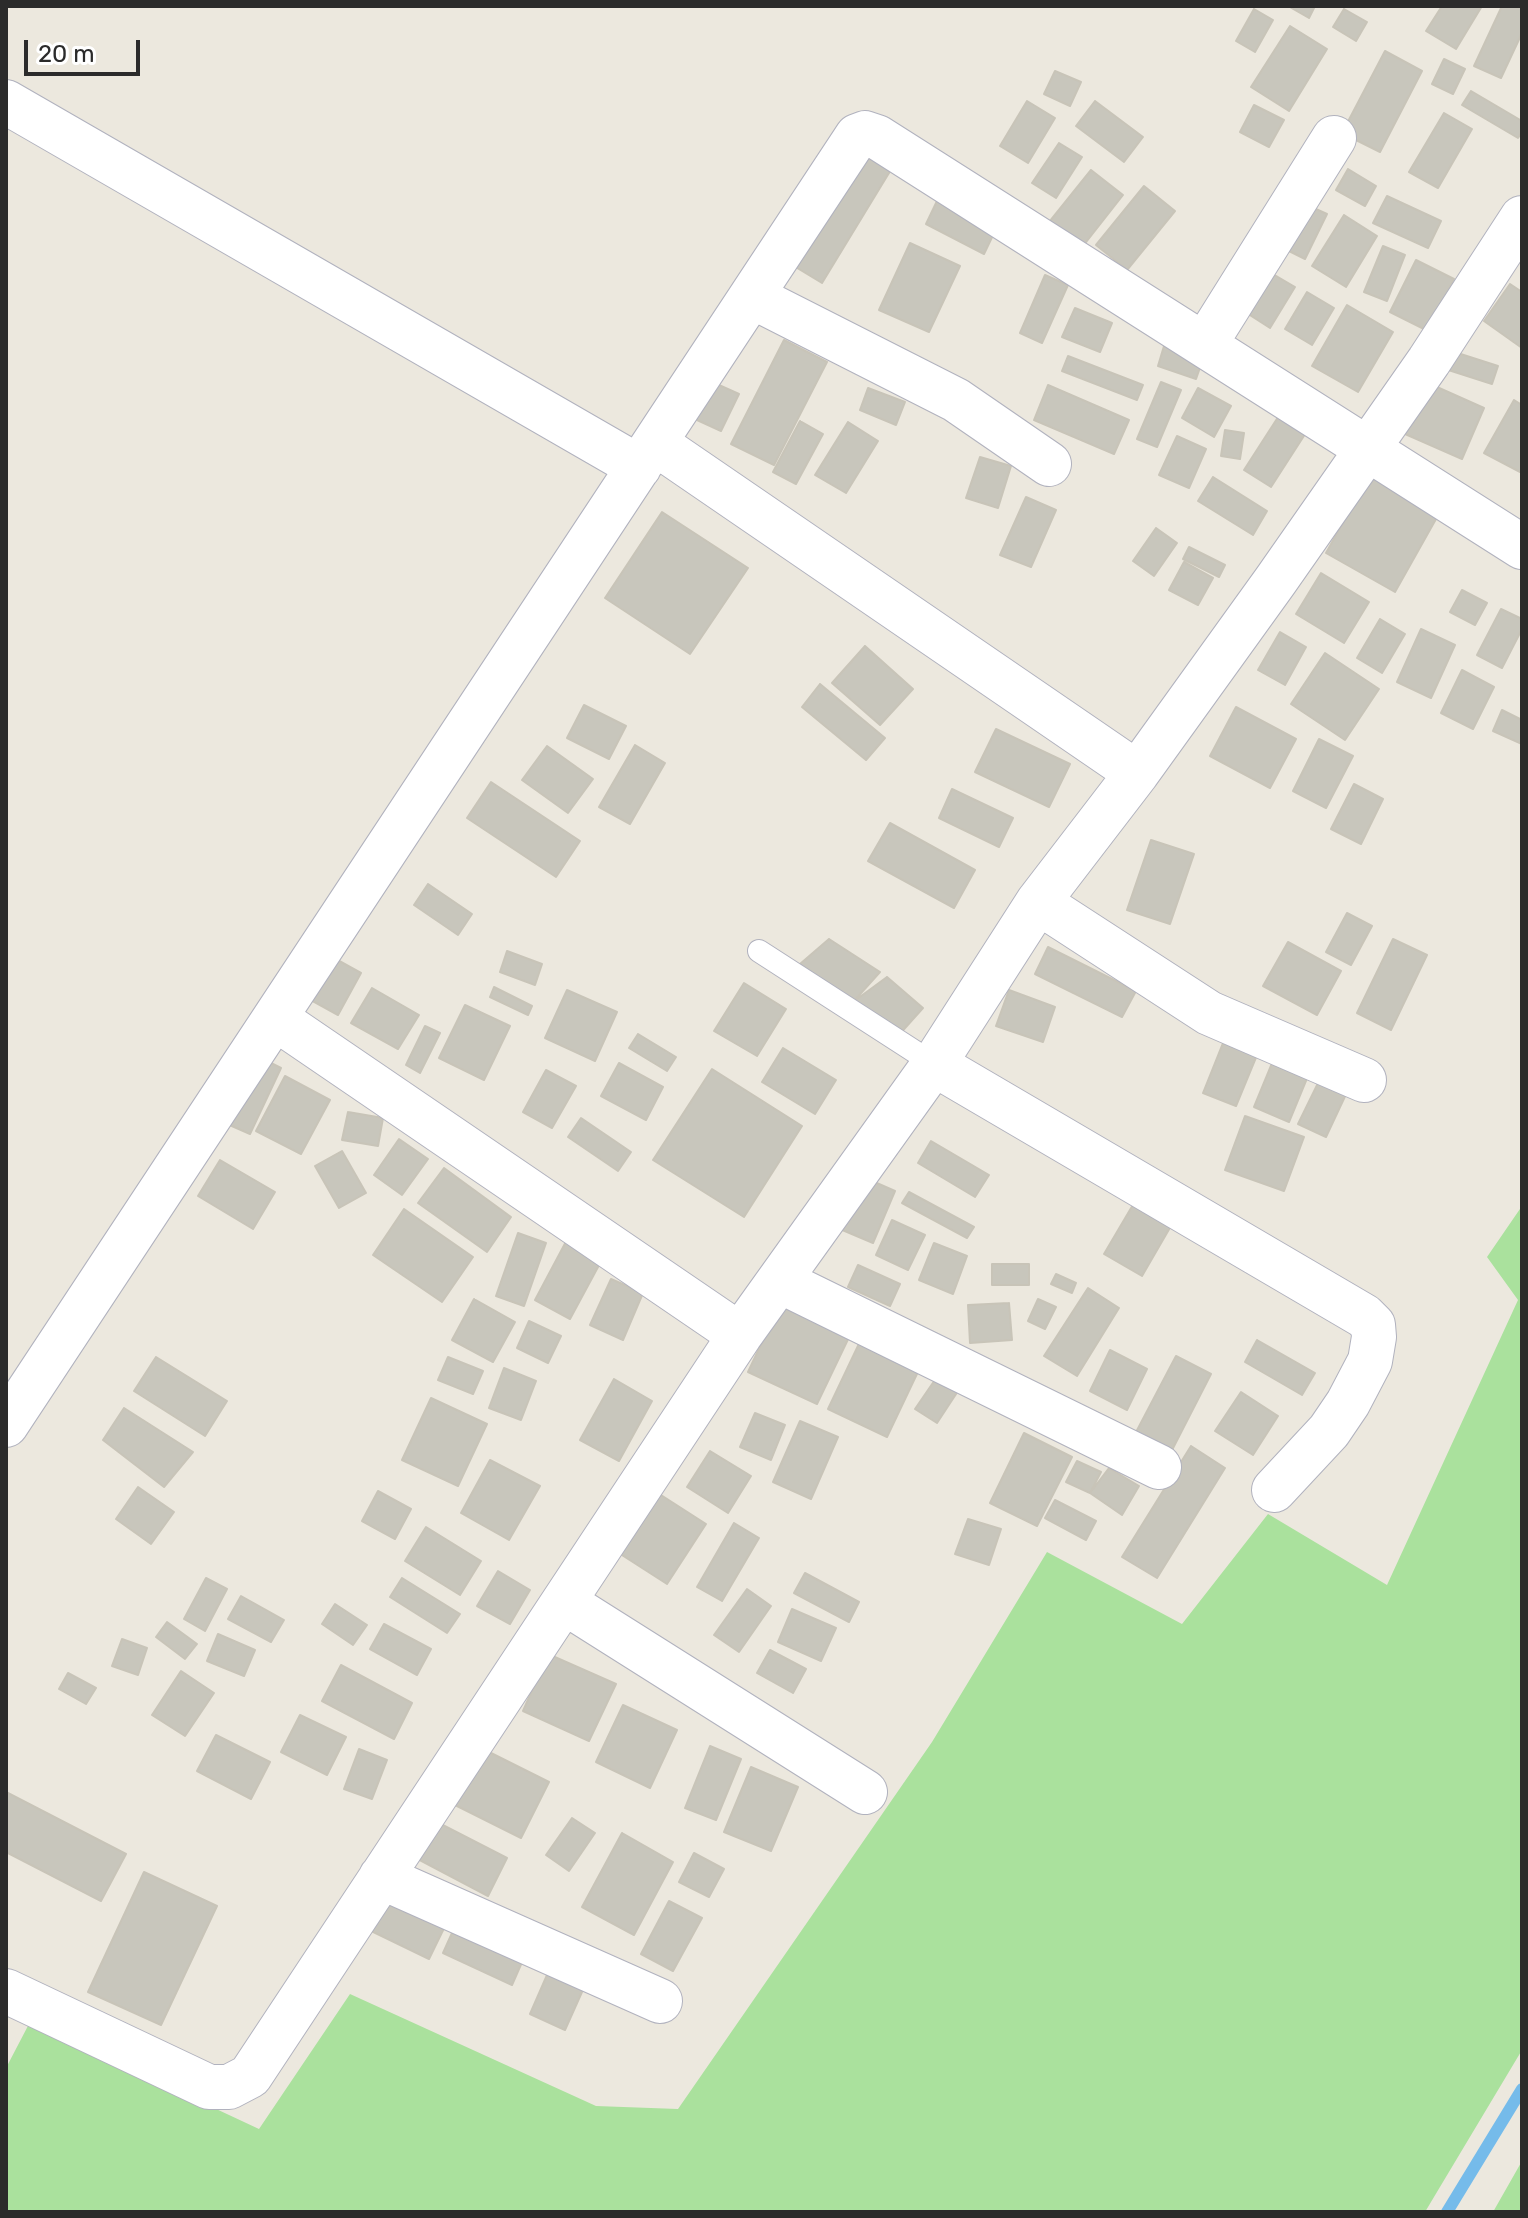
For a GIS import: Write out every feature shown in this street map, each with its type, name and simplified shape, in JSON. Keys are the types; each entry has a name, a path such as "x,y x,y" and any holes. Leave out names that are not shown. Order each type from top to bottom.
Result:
{"street":[{"path":"6,102 647,455 1137,773"},
{"path":"6,1425 857,136 865,133 877,137 1522,547"},
{"path":"1205,344 1334,138"},
{"path":"6,1991 209,2087 229,2087 250,2076 381,1877 578,1611 740,1335 934,1064 1038,902 1137,773 1369,448 1522,218"},
{"path":"753,297 956,400 1049,464"},
{"path":"1038,902 1209,1013 1364,1080"},
{"path":"275,1018 740,1335"},
{"path":"934,1064 1351,1308 1373,1325 1370,1361 1348,1403 1329,1431 1274,1490"},
{"path":"780,1281 1159,1467"},
{"path":"578,1611 865,1792"},
{"path":"381,1877 660,2001"}],"lane":[{"path":"759,951 934,1064"}],"green space":[{"path":"1522,1206 1522,2050 1425,2212 6,2212 6,2068 30,2022 259,2129 350,1994 596,2106 678,2109 932,1742 1047,1552 1182,1624 1268,1514 1387,1585 1518,1300 1487,1257"},
{"path":"1522,2161 1522,2212 1493,2212"}],"building":[{"path":"1288,6 1315,6 1309,18"},
{"path":"1442,6 1482,6 1456,49 1426,31"},
{"path":"1502,6 1522,6 1522,33 1501,78 1474,66"},
{"path":"1254,9 1273,20 1255,52 1236,41"},
{"path":"1344,9 1367,22 1356,41 1333,27"},
{"path":"1290,26 1327,49 1289,111 1251,87"},
{"path":"1385,51 1422,71 1380,152 1342,133"},
{"path":"1444,59 1465,69 1453,94 1432,84"},
{"path":"1055,71 1081,82 1070,106 1044,94"},
{"path":"1471,91 1522,121 1522,132 1518,138 1462,105"},
{"path":"1027,101 1055,118 1028,163 1000,146"},
{"path":"1095,101 1143,137 1124,162 1076,126"},
{"path":"1254,105 1284,120 1269,147 1240,132"},
{"path":"1444,113 1472,129 1438,188 1409,172"},
{"path":"1059,143 1082,157 1056,198 1032,183"},
{"path":"853,145 892,168 822,283 784,260"},
{"path":"1348,169 1376,186 1365,206 1336,190"},
{"path":"1091,170 1123,195 1083,246 1050,221"},
{"path":"1144,186 1175,211 1127,270 1096,245"},
{"path":"1387,196 1441,221 1428,248 1373,223"},
{"path":"937,201 995,231 984,254 926,224"},
{"path":"1298,201 1327,214 1305,259 1277,245"},
{"path":"1344,215 1377,236 1346,287 1312,266"},
{"path":"910,243 960,266 929,332 879,310"},
{"path":"1383,246 1405,255 1387,301 1364,292"},
{"path":"1416,260 1454,279 1428,331 1390,312"},
{"path":"1266,270 1295,287 1270,328 1242,310"},
{"path":"1045,275 1068,285 1042,343 1020,333"},
{"path":"1510,284 1522,292 1522,348 1484,321"},
{"path":"1307,292 1334,308 1312,345 1285,329"},
{"path":"1347,305 1393,332 1358,392 1312,366"},
{"path":"1075,308 1112,323 1100,352 1062,337"},
{"path":"784,340 827,362 774,465 731,444"},
{"path":"1164,346 1203,359 1196,379 1158,366"},
{"path":"1445,349 1498,366 1492,384 1439,367"},
{"path":"1068,356 1143,385 1137,400 1062,371"},
{"path":"701,377 739,394 721,431 684,414"},
{"path":"1419,379 1484,408 1462,459 1396,430"},
{"path":"1161,382 1181,390 1157,447 1137,439"},
{"path":"1048,385 1129,420 1114,454 1034,420"},
{"path":"868,388 905,402 896,425 860,410"},
{"path":"1198,388 1231,406 1214,437 1182,418"},
{"path":"1514,400 1522,405 1522,473 1484,453"},
{"path":"1282,411 1309,428 1271,487 1244,470"},
{"path":"800,421 823,434 796,484 773,472"},
{"path":"848,422 878,441 846,493 815,475"},
{"path":"1225,430 1244,433 1240,459 1221,456"},
{"path":"1177,436 1206,449 1189,488 1159,475"},
{"path":"980,457 1011,466 998,508 966,498"},
{"path":"1375,465 1445,503 1395,592 1326,553"},
{"path":"1213,477 1267,511 1253,535 1198,501"},
{"path":"1026,497 1056,510 1031,567 1000,555"},
{"path":"662,512 748,568 690,654 605,598"},
{"path":"1156,528 1177,543 1154,576 1133,561"},
{"path":"1189,547 1225,565 1219,577 1183,559"},
{"path":"1184,562 1213,578 1198,605 1169,590"},
{"path":"1321,573 1369,602 1344,643 1296,614"},
{"path":"1462,590 1487,603 1475,625 1450,612"},
{"path":"1501,609 1522,619 1522,629 1502,668 1477,655"},
{"path":"1380,619 1405,634 1382,673 1357,658"},
{"path":"1421,629 1455,645 1431,698 1397,682"},
{"path":"1280,632 1306,647 1285,685 1258,670"},
{"path":"865,646 913,689 880,725 832,683"},
{"path":"1325,653 1379,689 1345,740 1291,704"},
{"path":"1462,670 1494,687 1473,729 1441,713"},
{"path":"820,684 885,738 866,760 802,707"},
{"path":"584,705 626,726 609,759 567,738"},
{"path":"1236,707 1296,739 1270,788 1210,756"},
{"path":"1502,710 1522,720 1522,744 1493,731"},
{"path":"996,729 1070,764 1049,807 975,772"},
{"path":"1319,739 1353,756 1326,808 1293,791"},
{"path":"635,745 665,763 630,824 599,807"},
{"path":"547,746 593,779 568,813 522,780"},
{"path":"491,782 580,841 556,877 467,818"},
{"path":"1354,784 1383,799 1361,844 1331,829"},
{"path":"952,789 1013,818 999,847 939,818"},
{"path":"890,823 975,870 954,908 868,861"},
{"path":"1151,840 1194,854 1170,924 1127,910"},
{"path":"428,884 472,914 458,935 414,905"},
{"path":"1347,913 1372,926 1351,965 1326,952"},
{"path":"829,939 880,972 853,1002 800,964"},
{"path":"1393,939 1427,955 1391,1030 1357,1013"},
{"path":"1288,942 1341,971 1317,1015 1263,986"},
{"path":"1048,947 1136,991 1122,1017 1035,974"},
{"path":"507,951 542,964 535,985 500,972"},
{"path":"323,952 361,973 338,1015 300,994"},
{"path":"887,977 923,1008 897,1037 853,1002"},
{"path":"744,983 786,1009 757,1056 714,1031"},
{"path":"494,987 532,1006 528,1015 490,997"},
{"path":"372,988 419,1015 398,1049 351,1023"},
{"path":"567,990 617,1012 595,1061 545,1038"},
{"path":"1009,990 1055,1007 1043,1042 996,1026"},
{"path":"465,1005 510,1026 484,1080 439,1058"},
{"path":"425,1026 440,1033 420,1073 406,1065"},
{"path":"638,1034 676,1057 667,1071 629,1048"},
{"path":"1223,1043 1257,1055 1236,1106 1203,1093"},
{"path":"783,1048 836,1080 815,1114 762,1082"},
{"path":"257,1056 281,1068 250,1134 225,1123"},
{"path":"1275,1056 1310,1071 1289,1122 1254,1107"},
{"path":"619,1063 663,1087 646,1120 601,1096"},
{"path":"712,1069 802,1126 744,1217 653,1160"},
{"path":"546,1070 576,1086 552,1128 523,1112"},
{"path":"285,1076 330,1100 301,1154 256,1131"},
{"path":"1321,1077 1348,1090 1326,1137 1298,1124"},
{"path":"348,1112 383,1118 378,1146 342,1140"},
{"path":"1245,1116 1304,1137 1284,1191 1225,1170"},
{"path":"581,1118 631,1152 618,1171 568,1137"},
{"path":"399,1139 428,1159 402,1195 374,1175"},
{"path":"931,1141 989,1175 975,1197 918,1163"},
{"path":"342,1151 366,1193 339,1208 315,1166"},
{"path":"220,1160 275,1192 253,1229 198,1196"},
{"path":"444,1168 511,1217 487,1252 418,1203"},
{"path":"863,1177 895,1191 873,1243 840,1229"},
{"path":"909,1192 974,1227 967,1238 902,1203"},
{"path":"1137,1198 1175,1219 1142,1276 1104,1254"},
{"path":"404,1209 473,1257 442,1302 373,1255"},
{"path":"892,1220 925,1235 908,1270 876,1255"},
{"path":"518,1233 546,1243 524,1306 496,1296"},
{"path":"569,1236 605,1254 570,1319 535,1300"},
{"path":"934,1243 967,1256 953,1294 919,1280"},
{"path":"992,1264 1029,1264 1029,1285 992,1285"},
{"path":"858,1265 900,1284 890,1306 848,1287"},
{"path":"1056,1274 1076,1283 1072,1293 1051,1284"},
{"path":"611,1279 643,1293 623,1340 590,1325"},
{"path":"1088,1288 1119,1308 1077,1376 1044,1356"},
{"path":"783,1298 852,1331 817,1404 748,1372"},
{"path":"474,1299 515,1322 493,1362 452,1340"},
{"path":"1038,1299 1056,1307 1045,1329 1028,1321"},
{"path":"1009,1303 1012,1340 970,1343 968,1305"},
{"path":"529,1321 561,1336 548,1363 517,1348"},
{"path":"866,1329 925,1357 887,1437 828,1409"},
{"path":"1257,1340 1315,1373 1302,1395 1245,1362"},
{"path":"1110,1350 1147,1369 1127,1410 1090,1391"},
{"path":"1176,1356 1211,1374 1170,1454 1134,1436"},
{"path":"156,1357 227,1401 205,1436 134,1391"},
{"path":"448,1357 483,1371 473,1394 438,1380"},
{"path":"504,1368 536,1381 521,1420 489,1408"},
{"path":"939,1374 960,1388 937,1423 915,1409"},
{"path":"614,1379 652,1401 619,1461 580,1440"},
{"path":"1241,1392 1278,1416 1253,1455 1215,1431"},
{"path":"431,1398 487,1424 458,1486 402,1460"},
{"path":"124,1408 193,1452 164,1487 103,1440"},
{"path":"755,1413 785,1425 771,1460 740,1447"},
{"path":"800,1421 838,1437 811,1499 773,1482"},
{"path":"1024,1433 1072,1457 1037,1526 990,1503"},
{"path":"1191,1446 1225,1468 1157,1578 1122,1557"},
{"path":"710,1451 751,1476 728,1513 687,1487"},
{"path":"490,1460 540,1486 509,1540 461,1513"},
{"path":"1077,1461 1101,1472 1090,1493 1066,1482"},
{"path":"1109,1468 1139,1486 1122,1515 1090,1493"},
{"path":"138,1487 174,1512 151,1544 116,1519"},
{"path":"650,1488 706,1524 667,1584 611,1548"},
{"path":"378,1491 411,1509 395,1539 362,1521"},
{"path":"1055,1500 1096,1521 1086,1540 1045,1518"},
{"path":"968,1519 1001,1529 989,1565 955,1554"},
{"path":"734,1523 759,1538 722,1601 697,1587"},
{"path":"426,1527 481,1561 460,1595 405,1561"},
{"path":"498,1571 530,1590 510,1624 477,1606"},
{"path":"805,1573 859,1602 849,1622 794,1593"},
{"path":"206,1578 227,1589 205,1631 184,1619"},
{"path":"402,1578 460,1614 447,1633 390,1597"},
{"path":"747,1589 771,1606 739,1652 714,1635"},
{"path":"241,1596 284,1620 271,1642 228,1619"},
{"path":"335,1604 367,1625 353,1645 322,1624"},
{"path":"792,1609 836,1628 821,1661 778,1642"},
{"path":"167,1622 197,1644 185,1659 156,1637"},
{"path":"384,1624 431,1649 417,1675 370,1649"},
{"path":"218,1634 255,1650 244,1676 207,1661"},
{"path":"122,1639 147,1648 138,1675 112,1666"},
{"path":"770,1650 806,1669 793,1693 757,1673"},
{"path":"548,1654 616,1684 589,1741 523,1711"},
{"path":"341,1665 412,1703 394,1739 322,1701"},
{"path":"181,1671 214,1693 185,1736 152,1715"},
{"path":"68,1673 96,1688 86,1704 59,1689"},
{"path":"623,1705 677,1730 650,1788 596,1762"},
{"path":"300,1715 346,1737 327,1775 281,1752"},
{"path":"216,1735 270,1762 251,1799 197,1771"},
{"path":"710,1746 741,1759 716,1820 685,1808"},
{"path":"481,1748 549,1782 521,1838 453,1804"},
{"path":"359,1749 387,1760 372,1799 344,1789"},
{"path":"751,1767 798,1787 771,1851 724,1832"},
{"path":"6,1792 126,1854 101,1901 6,1852"},
{"path":"572,1818 595,1833 569,1871 546,1855"},
{"path":"433,1820 507,1858 488,1896 414,1857"},
{"path":"622,1833 673,1862 634,1935 582,1907"},
{"path":"694,1853 724,1869 709,1897 679,1882"},
{"path":"144,1872 217,1906 161,2025 88,1992"},
{"path":"382,1888 448,1920 429,1959 363,1927"},
{"path":"669,1901 702,1918 673,1971 641,1954"},
{"path":"457,1922 526,1953 512,1985 443,1953"},
{"path":"554,1959 590,1974 565,2030 530,2014"}],"waterway":[{"path":"1447,2212 1522,2089"}]}
